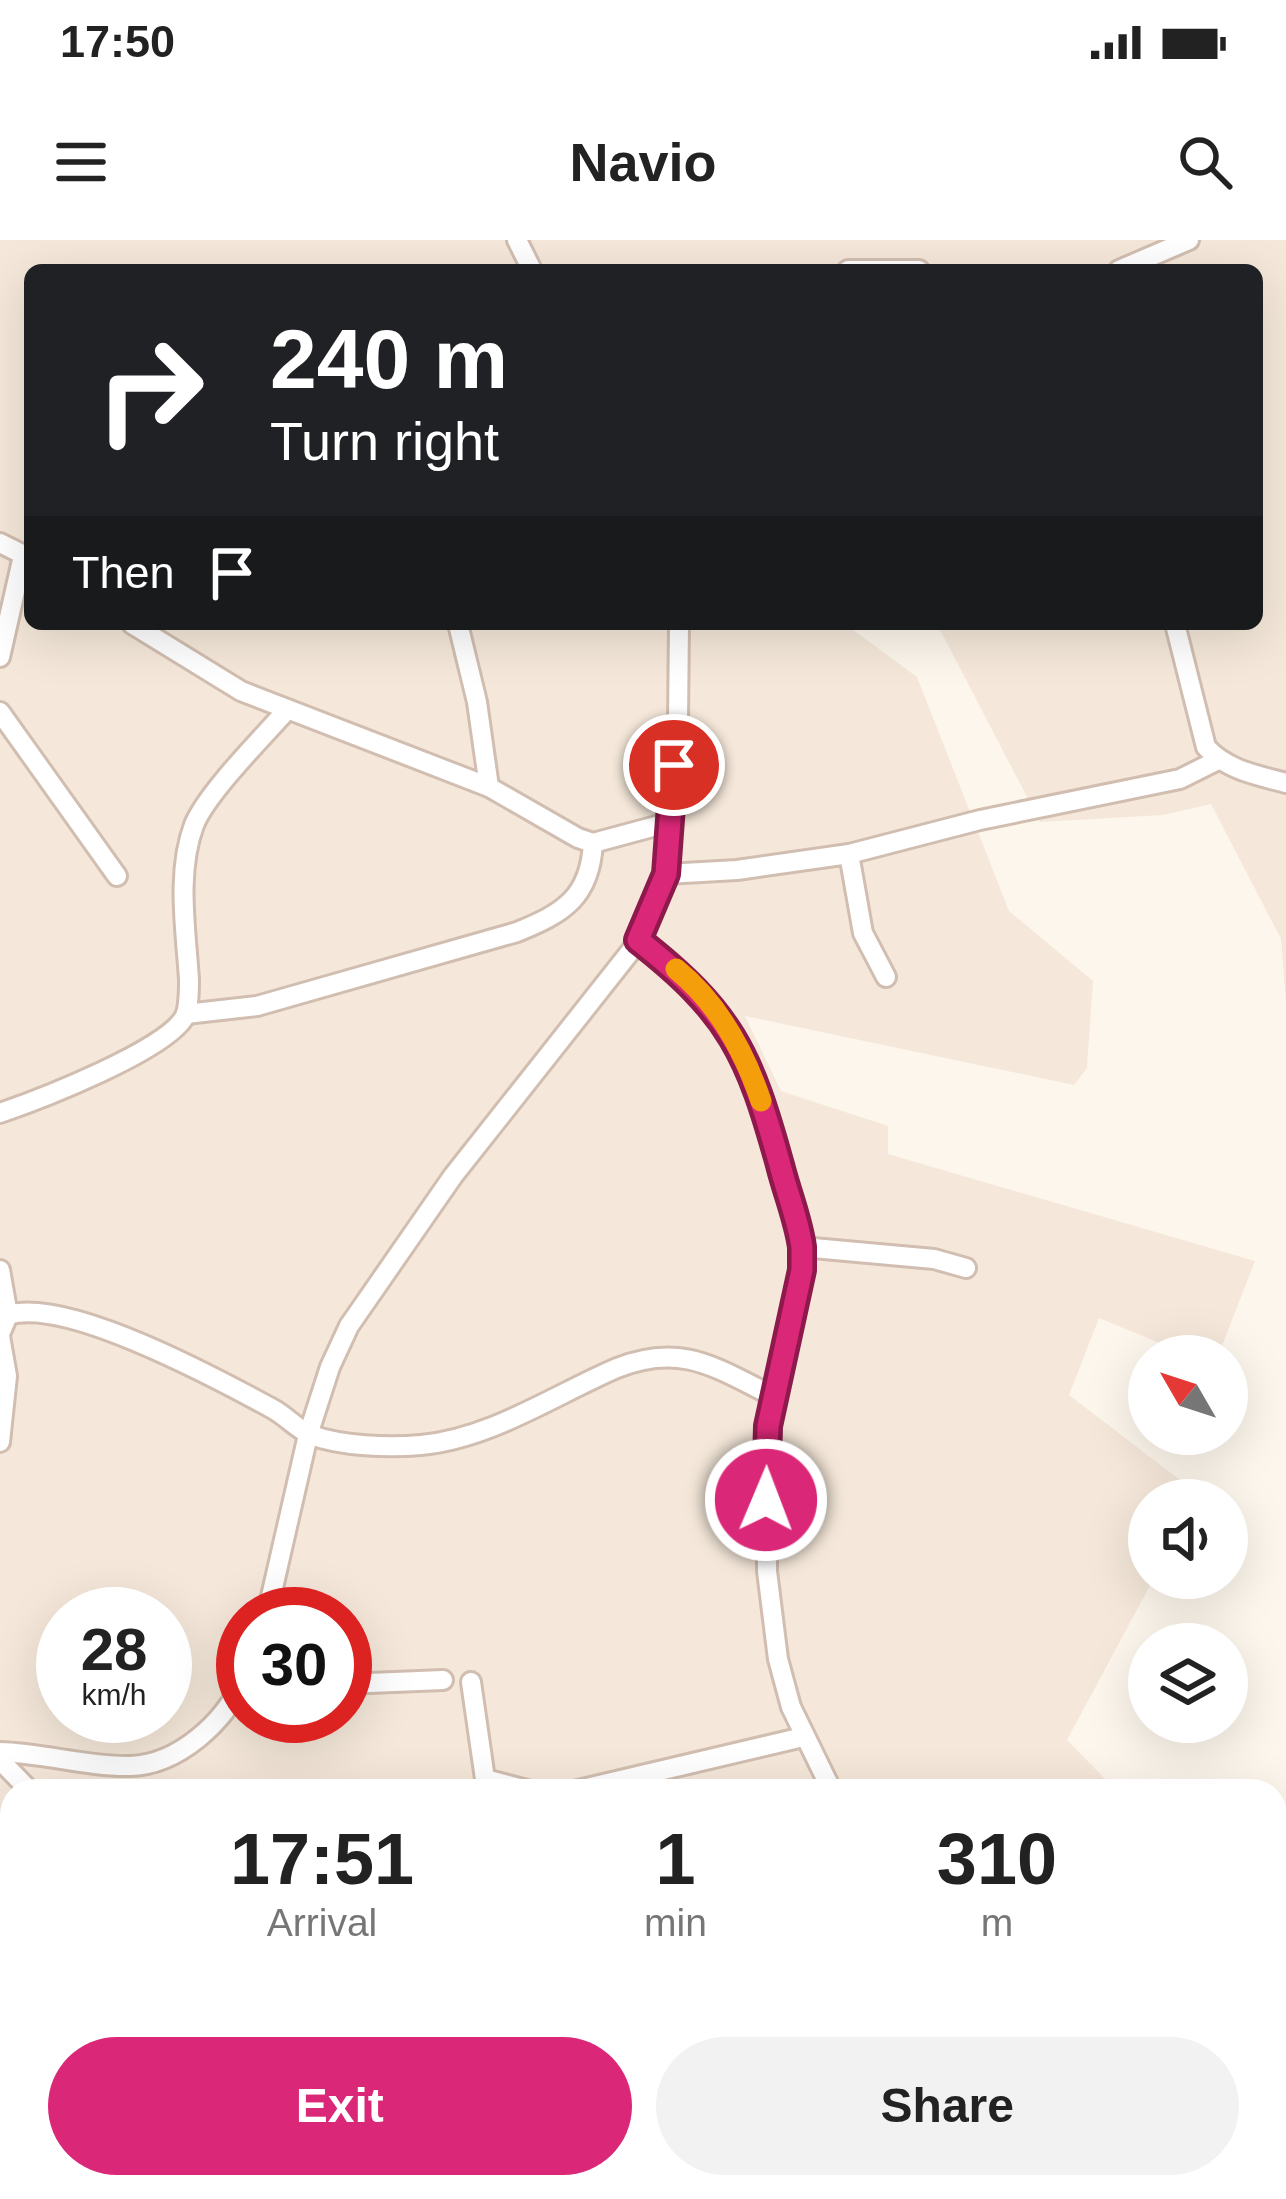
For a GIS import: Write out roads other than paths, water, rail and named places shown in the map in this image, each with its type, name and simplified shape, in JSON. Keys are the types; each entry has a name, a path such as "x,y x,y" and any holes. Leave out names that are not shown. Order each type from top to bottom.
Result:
{"street":[{"path":"1133,264 1189,240"},
{"path":"0,657 12,552"},
{"path":"142,630 241,691 489,787 593,843 671,822"},
{"path":"459,630 477,701 489,787"},
{"path":"272,1587 308,1435 330,1367 372,1289 453,1176 638,940 666,874 679,630"},
{"path":"1177,630 1206,747 1219,760 1286,783"},
{"path":"0,1113 145,1048 172,1031 186,1014 184,896 194,826 286,711"},
{"path":"0,712 117,876"},
{"path":"666,874 736,870 849,854 1021,810 1180,779 1219,760"},
{"path":"186,1014 257,1006 548,920 580,895 592,866 593,843"},
{"path":"849,854 863,933 886,976"},
{"path":"638,940 688,979 724,1021 751,1070 802,1247 802,1270 768,1426 767,1570 778,1659 803,1737 826,1779"},
{"path":"802,1247 934,1259 966,1268"},
{"path":"0,1270 8,1315 0,1335 7,1376 0,1442"},
{"path":"8,1315 26,1310 77,1321 228,1384 288,1417 308,1435 379,1444 449,1442 629,1363 665,1354 687,1356 773,1396"},
{"path":"372,1683 443,1680"},
{"path":"471,1682 485,1779"},
{"path":"0,1756 136,1766 156,1761 205,1733 216,1720"},
{"path":"625,1779 803,1737"},
{"path":"0,1756 20,1779"}]}
